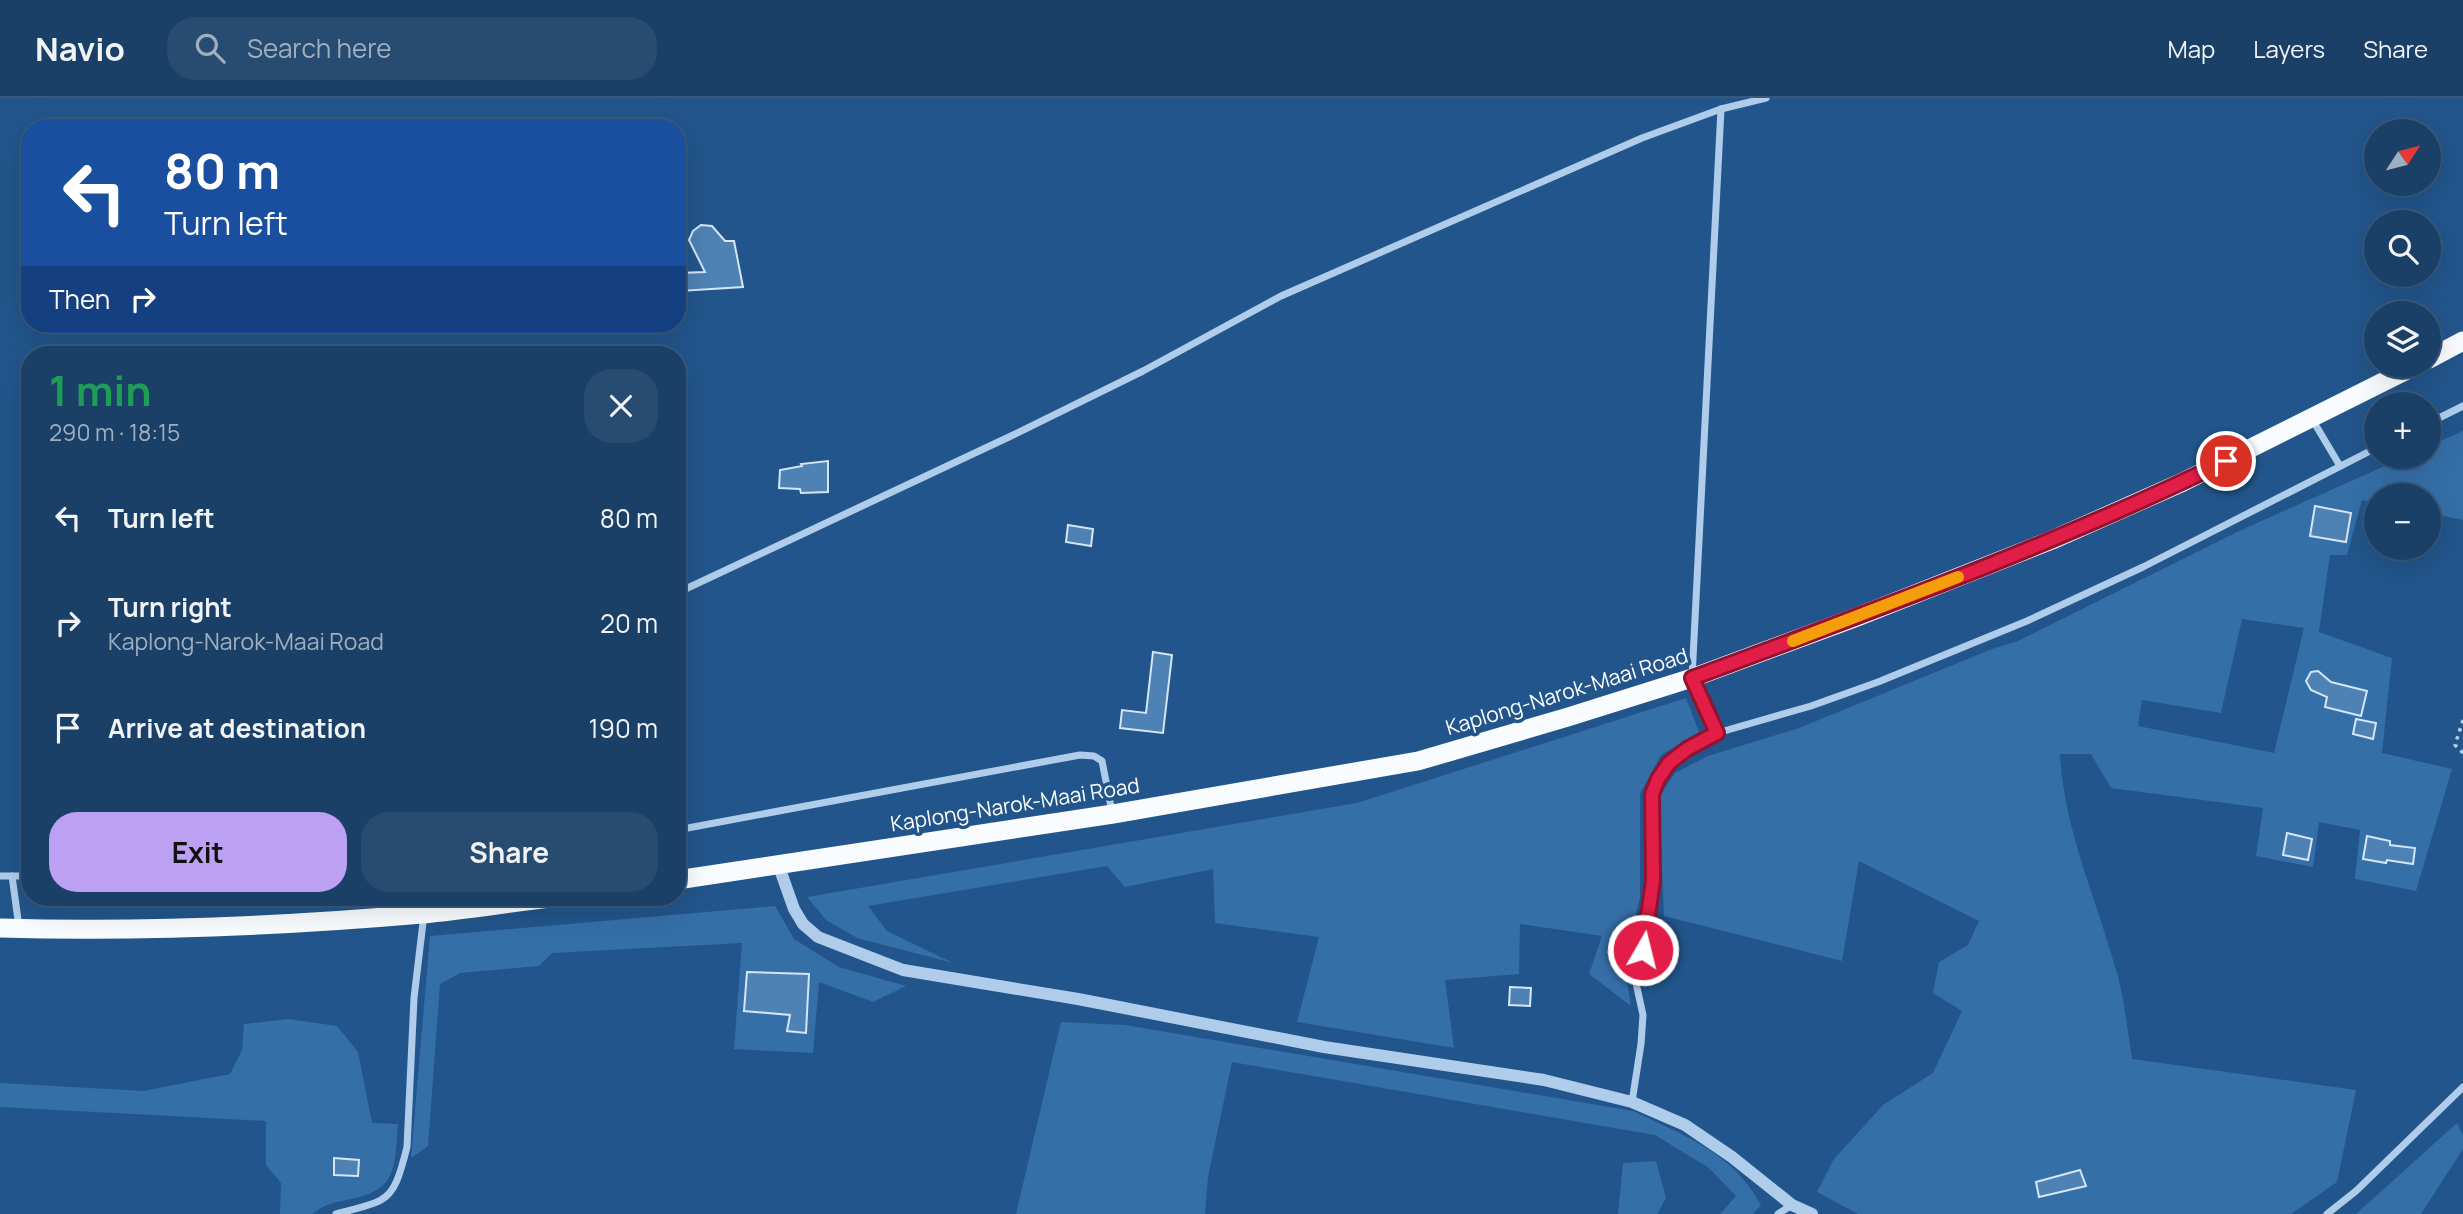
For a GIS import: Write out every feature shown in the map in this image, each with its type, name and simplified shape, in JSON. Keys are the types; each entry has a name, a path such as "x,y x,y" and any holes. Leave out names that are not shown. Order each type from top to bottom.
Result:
{"highway":[{"path":"2441,353 2463,341"},
{"name":"Kaplong-Narok-Maai Road","path":"686,879 1113,814 1418,761 1692,678 1857,617 2052,540 2183,482 2392,378"},
{"path":"10,929 252,924 424,914 487,906"}],"street":[{"path":"686,589 1119,383 1281,296 1642,138 1721,109 1766,98"},
{"path":"1717,733 1692,678 1721,109"},
{"path":"2441,417 2463,406"},
{"path":"2312,419 2340,466"},
{"path":"1632,1102 1642,1044 1643,1015 1636,983 1647,931 1653,881 1652,794 1669,763 1687,749 1717,733 1811,706 1878,682 2027,621 2143,566 2364,454"},
{"path":"686,828 1080,755 1094,756 1102,761 1113,814"},
{"path":"778,864 794,909 803,924 818,937 903,970 1078,999 1324,1047 1544,1080 1632,1102 1685,1125 1732,1157 1792,1205 1812,1214"},
{"path":"0,876 21,876"},
{"path":"10,929 12,876"},
{"path":"336,1214 362,1209 384,1200 392,1191 401,1170 407,1147 414,998 424,914"},
{"path":"2327,1214 2356,1191 2463,1087"},
{"path":"1778,1214 1792,1205"}],"path":[{"path":"2463,720 2455,745 2463,753"}],"shaded area":[{"path":"2463,431 2463,520 2441,515 2441,483 2364,483 2364,500 2347,555 2330,555 2319,632 2392,658 2382,753 2452,769 2416,891 2355,879 2360,830 2319,822 2313,867 2256,856 2263,808 2111,788 2091,754 2060,754 2067,808 2120,986 2132,1059 2356,1090 2337,1182 2291,1214 1858,1214 1817,1192 1834,1159 1883,1105 1933,1073 1962,1011 1933,993 1939,962 1968,945 1979,921 1859,861 1842,961 1664,916 1659,797 1675,773 1708,756 1799,728 1992,649 2018,641 2239,531 2378,469 2441,469 2441,441","holes":["2242,619 2304,628 2274,753 2138,726 2142,700 2221,713"]},
{"path":"1686,698 1699,732 1661,755 1640,794 1640,897 1624,964 1631,1006 1589,974 1602,936 1520,924 1519,974 1445,980 1454,1048 1297,1022 1319,937 1215,923 1213,869 1125,887 1107,866 868,906 887,931 953,963 857,938 826,920 807,897 1357,803"},
{"path":"775,906 794,939 839,967 906,986 873,1002 819,982 813,1053 734,1049 742,943 552,953 539,966 460,973 440,984 428,1146 411,1158 430,936"},
{"path":"289,1019 337,1026 358,1052 372,1123 398,1124 393,1168 383,1185 360,1197 326,1205 313,1214 280,1214 281,1183 266,1165 266,1121 0,1107 0,1083 143,1091 230,1074 242,1050 244,1024"},
{"path":"1061,1022 1125,1025 1633,1111 1689,1138 1721,1159 1736,1171 1761,1205 1753,1214 1720,1214 1736,1196 1709,1168 1655,1135 1232,1062 1208,1177 1205,1214 1016,1214"},
{"path":"2457,1123 2463,1136 2463,1149 2421,1214 2356,1214"},
{"path":"1656,1161 1666,1198 1657,1214 1618,1214 1623,1163"}],"building":[{"path":"701,225 712,226 725,241 734,241 743,287 686,291 686,273 705,272 689,240 693,231"},
{"path":"828,461 828,492 801,493 800,489 779,488 780,470"},
{"path":"2315,506 2351,513 2346,542 2310,536"},
{"path":"1068,525 1093,529 1091,546 1066,542"},
{"path":"1153,652 1172,655 1163,733 1120,728 1122,710 1146,713"},
{"path":"2318,671 2331,682 2367,691 2361,716 2325,707 2327,697 2311,690 2306,681 2311,672"},
{"path":"2356,719 2376,723 2373,739 2353,734"},
{"path":"2287,833 2312,839 2308,860 2283,855"},
{"path":"2367,836 2390,841 2390,845 2415,848 2413,864 2363,859"},
{"path":"747,972 809,974 806,1033 787,1031 790,1015 744,1011"},
{"path":"1510,987 1531,988 1530,1006 1509,1005"},
{"path":"334,1158 359,1160 358,1176 334,1175"},
{"path":"2080,1170 2086,1186 2039,1197 2036,1182"}],"slow traffic":[{"path":"1793,641 1958,577"}],"route":[{"path":"1643,950 1653,881 1652,794 1669,763 1687,749 1717,733 1692,678 1857,617 2052,540 2226,461"}]}
